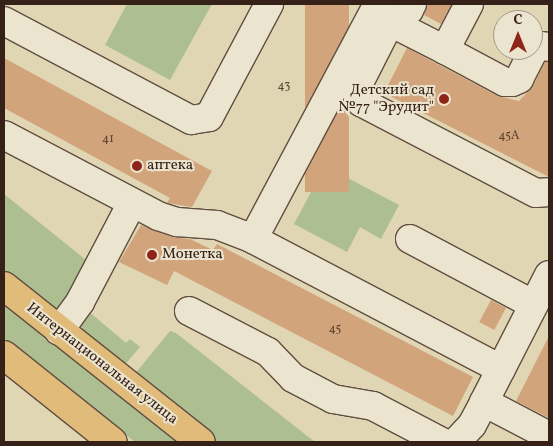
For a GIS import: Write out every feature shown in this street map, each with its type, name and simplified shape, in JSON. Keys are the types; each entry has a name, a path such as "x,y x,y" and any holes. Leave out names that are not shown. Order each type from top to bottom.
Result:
{"main road":[{"name":"Интернациональная улица","path":"4,286 201,442"},
{"path":"5,359 113,442"}],"lane":[{"path":"4,20 192,120 209,118 269,4"},
{"path":"384,13 409,10 412,4"},
{"path":"446,50 469,4"},
{"path":"384,13 505,82 519,79 534,50 540,46 549,47"},
{"path":"384,13 357,90 361,102 536,193 549,192"},
{"path":"253,239 384,13"},
{"path":"4,135 158,216 177,222 216,225 253,239 500,369"},
{"path":"59,330 80,302 132,203"},
{"path":"410,239 534,305"},
{"path":"456,442 472,425 549,275"},
{"path":"189,310 268,352 293,378 333,399 373,406 442,442"},
{"path":"484,402 549,436"}],"green space":[{"path":"127,4 212,4 170,80 105,45"},
{"path":"325,166 399,205 381,239 360,227 347,252 294,224"},
{"path":"4,194 91,264 58,310 4,270"},
{"path":"4,301 181,442 135,442 4,338"},
{"path":"87,310 126,343 130,339 140,347 123,367 83,332 81,325"},
{"path":"170,331 176,333 315,442 217,442 134,375"}],"building":[{"path":"305,4 349,4 349,192 305,192"},
{"path":"428,4 452,4 441,24 424,15"},
{"path":"407,48 498,96 519,101 533,86 545,62 549,62 549,177 384,93"},
{"path":"4,58 212,171 192,207 167,203 170,198 4,108"},
{"path":"141,225 172,237 190,239 213,250 217,244 473,377 453,416 174,271 167,285 119,262"},
{"path":"491,300 506,308 494,330 479,322"},
{"path":"549,336 549,418 516,401"}],"place":[{"name":"Детский сад №77 \"Эрудит\"","path":"444,99"},
{"name":"аптека","path":"137,166"},
{"name":"Монетка","path":"152,255"}]}
